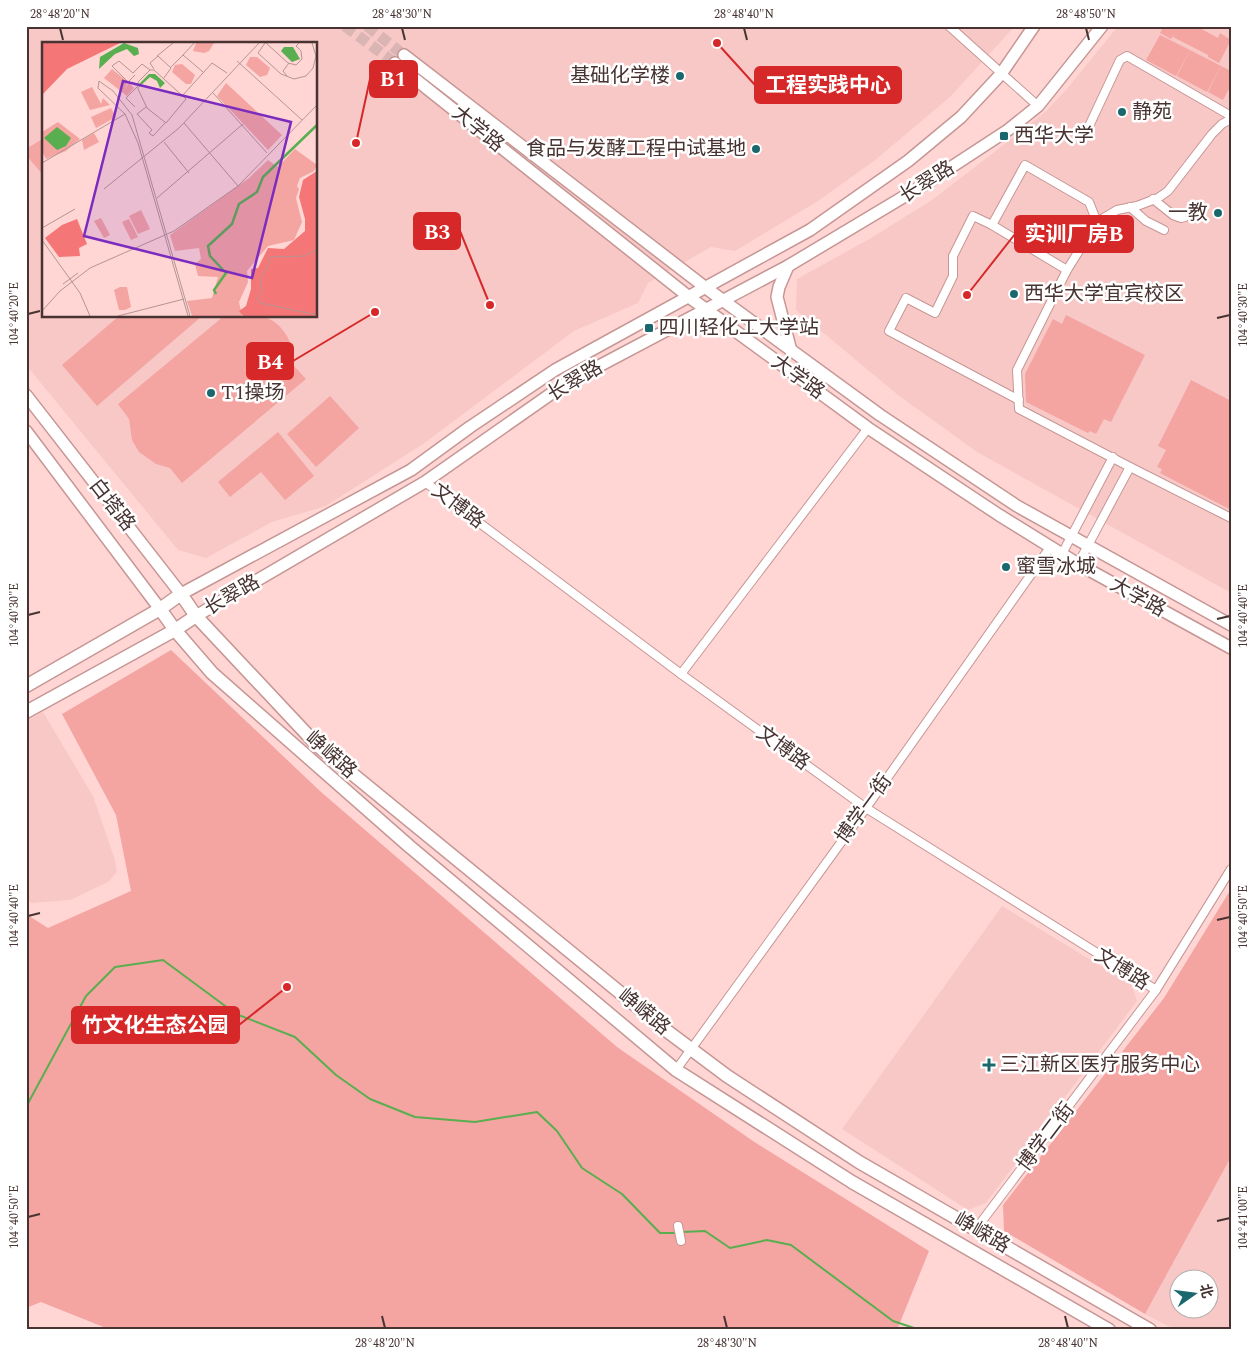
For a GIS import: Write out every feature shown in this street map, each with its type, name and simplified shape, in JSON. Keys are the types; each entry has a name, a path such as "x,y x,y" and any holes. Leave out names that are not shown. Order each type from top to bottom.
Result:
{"main road":[{"name":"长翠路","path":"26,686 160,609 181,594 411,470 470,427 555,370 810,230 908,161 961,117 1001,74 1034,26"},
{"name":"长翠路","path":"26,712 175,630 426,482 565,384 788,266 930,181 1008,130 1038,106 1102,26"},
{"name":"大学路","path":"1231,625 1017,506 880,415 791,352 399,59 689,297 868,428 1078,564 1231,648"},
{"path":"788,266 777,297 791,352"},
{"name":"白塔路","path":"26,395 181,594 196,616"},
{"name":"白塔路","path":"26,430 175,630"},
{"name":"峥嵘路","path":"196,616 317,746 660,1025 728,1076 859,1162 1150,1330"},
{"name":"峥嵘路","path":"175,630 212,673 226,686 409,846 676,1070 852,1182 1109,1330"}],"street":[{"path":"949,26 1038,106"},
{"path":"1080,137 1090,124 1120,60 1127,56 1231,118 1212,134 1168,191 1153,199 1117,210 1097,222 1067,270 1017,370 1019,408 1112,458 1231,518"},
{"path":"992,225 1025,165 1089,202 1097,222"},
{"path":"1153,199 1177,217 1186,217 1190,210"},
{"path":"1130,207 1146,221 1164,230"},
{"path":"1019,400 890,331 906,298 935,313 953,276 953,256 973,216 992,225 1067,270"},
{"path":"681,674 868,428"},
{"path":"1062,554 1112,458"},
{"path":"1078,564 1130,467"},
{"name":"文博路","path":"426,482 681,674 866,808 1156,990"},
{"name":"博学一街","path":"676,1070 866,808 1050,546"},
{"name":"博学二街","path":"976,1229 1156,990 1231,869"},
{"path":"678,1226 681,1241"}],"shaded area":[{"path":"26,26 1015,26 950,97 874,161 818,201 735,251 711,247 648,283 638,303 574,331 423,444 326,506 272,522 206,558 178,550 26,365"},
{"name":"西华大学宜宾校区","path":"1118,26 1231,26 1231,593 977,452 898,395 796,310 797,279 871,238 932,200 1015,136 1045,112 1066,90"},
{"path":"1164,26 1196,26 1218,38 1220,33 1231,40 1219,63 1208,57 1208,55 1173,37 1174,34 1171,39 1160,33"},
{"path":"1160,35 1190,50 1176,76 1146,60"},
{"path":"1190,50 1221,66 1207,92 1177,76"},
{"path":"1221,66 1231,71 1231,85 1223,100 1208,92"},
{"path":"42,139 42,174 26,155 26,149"},
{"path":"1066,315 1145,355 1111,422 1104,419 1096,434 1090,431 1088,433 1026,402 1025,374 1053,319 1062,324"},
{"path":"117,318 200,318 97,406 62,365"},
{"path":"222,318 267,318 275,322 286,334 290,342 294,366 306,379 182,483 170,468 156,464 139,452 132,440 129,419 118,404"},
{"path":"1191,380 1231,401 1231,510 1160,473 1162,469 1157,467 1166,450 1158,446"},
{"path":"330,396 359,428 316,467 287,434"},
{"path":"278,432 314,476 285,500 261,472 230,497 218,482"},
{"path":"171,650 321,792 617,1047 753,1141 929,1251 897,1330 111,1330 41,1302 26,1308 26,914 48,928 131,891 116,815 62,714"},
{"path":"43,712 93,796 115,860 117,872 108,882 70,900 32,903 26,899 26,721"},
{"path":"1231,889 1231,1157 1145,1314 1004,1231 1003,1205 1164,998"},
{"name":"三江新区医疗服务中心","path":"1002,906 1132,985 1137,1001 986,1203 968,1210 842,1129"},
{"path":"1231,1157 1231,1330 1176,1330 1145,1314 1170,1268 1170,1318 1220,1318 1220,1268 1170,1268"}],"waterway":[{"path":"26,1107 86,996 115,967 163,960 236,1014 295,1037 336,1075 370,1099 415,1117 475,1122 537,1112 557,1131 582,1168 622,1194 660,1233 677,1233"},
{"path":"682,1232 705,1231 730,1248 767,1240 791,1245 893,1321 920,1330"}],"tunnel":[{"path":"345,26 395,63"},
{"path":"367,26 404,55"}],"place":[{"name":"工程实践中心","path":"717,43"},
{"name":"基础化学楼","path":"680,76"},
{"name":"静苑","path":"1122,112"},
{"name":"西华大学","path":"1004,136"},
{"name":"B1","path":"356,143"},
{"name":"食品与发酵工程中试基地","path":"756,149"},
{"name":"一教","path":"1218,213"},
{"name":"西华大学宜宾校区","path":"1014,294"},
{"name":"实训厂房B","path":"967,295"},
{"name":"B3","path":"490,305"},
{"name":"B4","path":"375,312"},
{"name":"四川轻化工大学站","path":"649,328"},
{"name":"T1操场","path":"211,393"},
{"name":"蜜雪冰城","path":"1006,567"},
{"name":"竹文化生态公园","path":"287,987"},
{"name":"三江新区医疗服务中心","path":"989,1065"}]}
